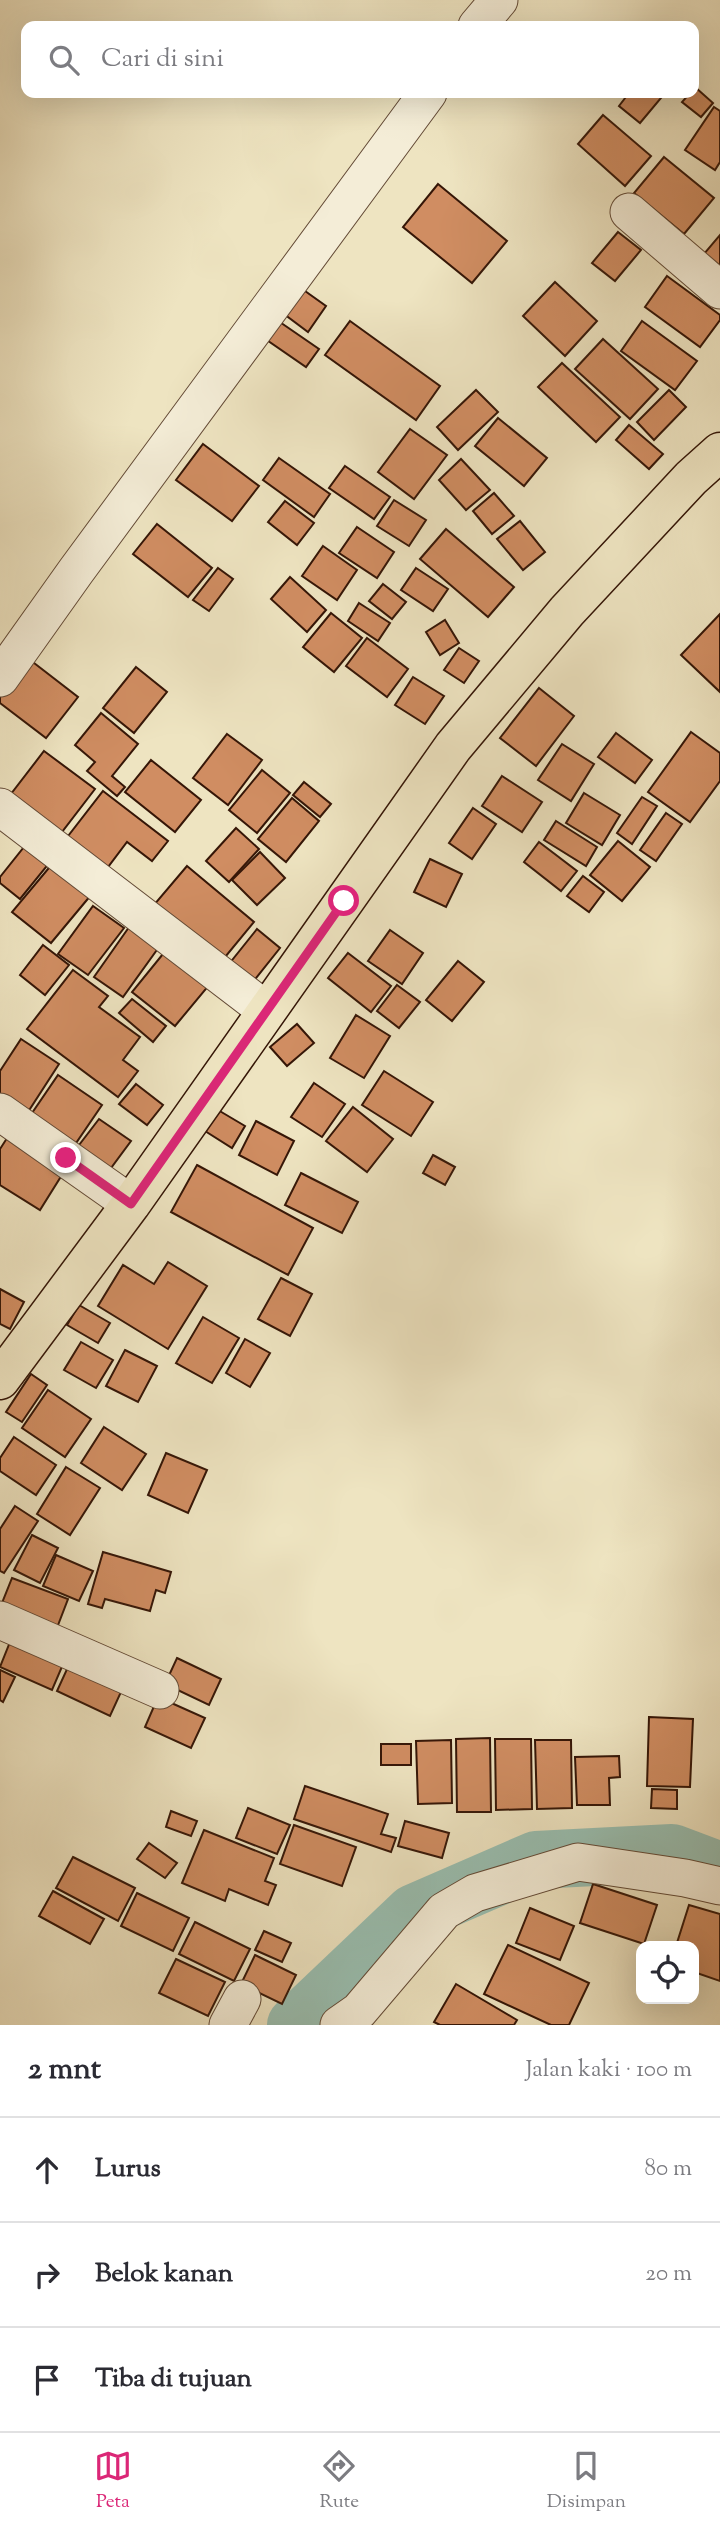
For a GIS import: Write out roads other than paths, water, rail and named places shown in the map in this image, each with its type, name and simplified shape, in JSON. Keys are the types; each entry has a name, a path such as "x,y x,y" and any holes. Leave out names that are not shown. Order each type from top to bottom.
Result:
{"main road":[{"path":"0,1380 131,1204 453,747 567,611 691,478 720,452"}],"street":[{"path":"481,21 499,0"},
{"path":"0,678 424,98"},
{"path":"629,212 720,290"},
{"path":"0,807 267,1011"},
{"path":"0,1112 131,1204"},
{"path":"0,1620 160,1690"},
{"path":"339,2025 359,2011 444,1911 485,1889 578,1862 720,1886"}],"waterway":[{"path":"296,2025 414,1913 536,1860 672,1853 720,1871"}]}
